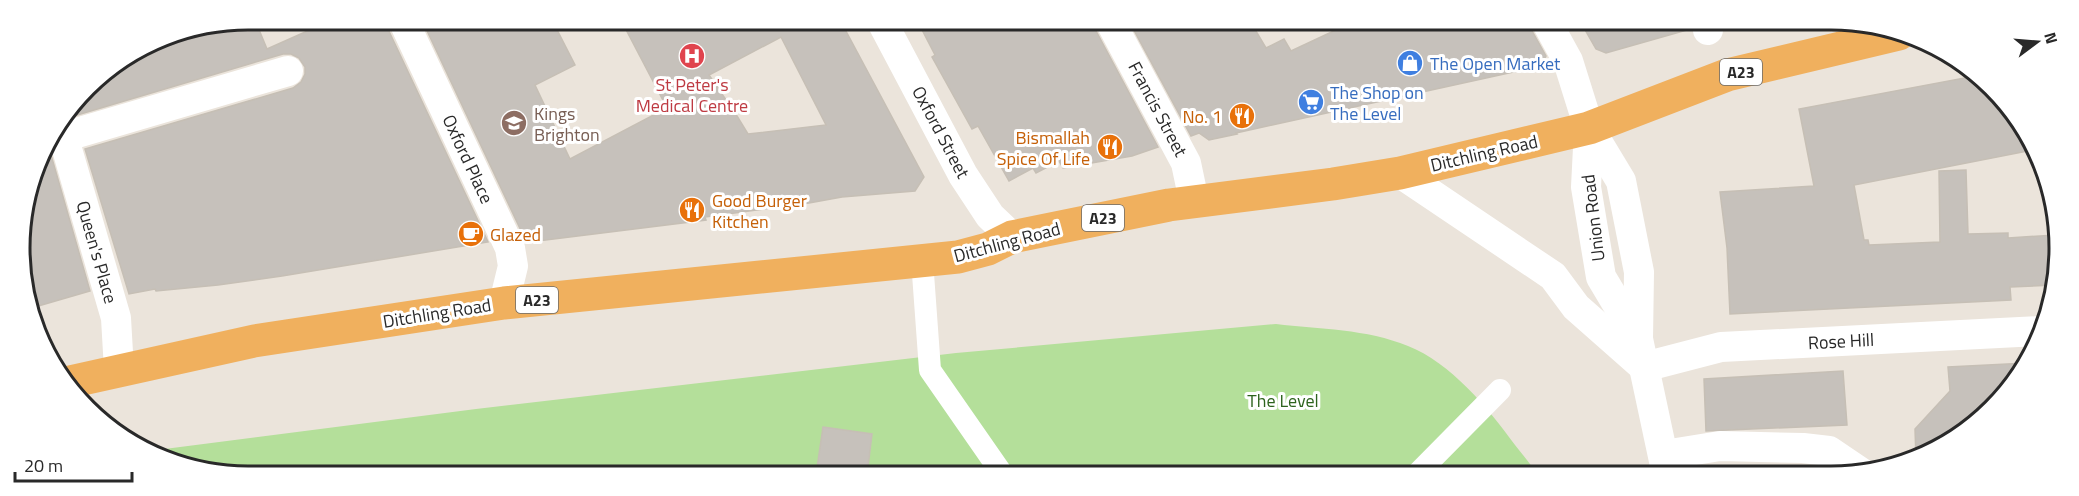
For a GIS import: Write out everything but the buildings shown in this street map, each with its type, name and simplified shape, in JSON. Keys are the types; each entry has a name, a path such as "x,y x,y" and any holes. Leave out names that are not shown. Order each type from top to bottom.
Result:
{"highway":[{"name":"Ditchling Road","path":"75,381 254,341 504,303 958,257 988,249 1012,237 1194,201 1333,184 1400,173 1589,128 1727,75 1884,36"}],"street":[{"name":"Oxford Place","path":"408,30 510,248 513,266 504,303"},
{"name":"Oxford Street","path":"886,30 963,176 990,216 1012,237"},
{"name":"Francis Street","path":"1115,30 1186,163 1194,201"},
{"name":"Union Road","path":"1551,30 1568,61 1589,128 1621,181 1639,272 1641,353 1665,465"},
{"name":"Queen's Place","path":"65,130 288,71"},
{"name":"Queen's Place","path":"62,134 117,318 119,370"},
{"path":"1400,173 1553,276 1576,307 1641,353"},
{"path":"921,260 930,369 997,466"},
{"name":"Rose Hill","path":"1641,353 2032,331"},
{"path":"1425,466 1500,390"},
{"path":"1665,465 1720,446 1803,448 1829,451 1850,465"}],"green space":[{"name":"The Level","path":"1276,324 1343,330 1376,336 1408,346 1424,354 1454,375 1493,416 1531,466 234,466 192,459 165,449 476,409 956,353"}],"place":[{"name":"St Peter's Medical Centre","path":"692,56"},
{"name":"The Open Market","path":"1410,63"},
{"name":"The Shop on The Level","path":"1311,102"},
{"name":"No. 1","path":"1242,116"},
{"name":"Kings Brighton","path":"514,123"},
{"name":"Bismallah Spice Of Life","path":"1110,147"},
{"name":"Good Burger Kitchen","path":"692,210"},
{"name":"Glazed","path":"471,234"}]}
